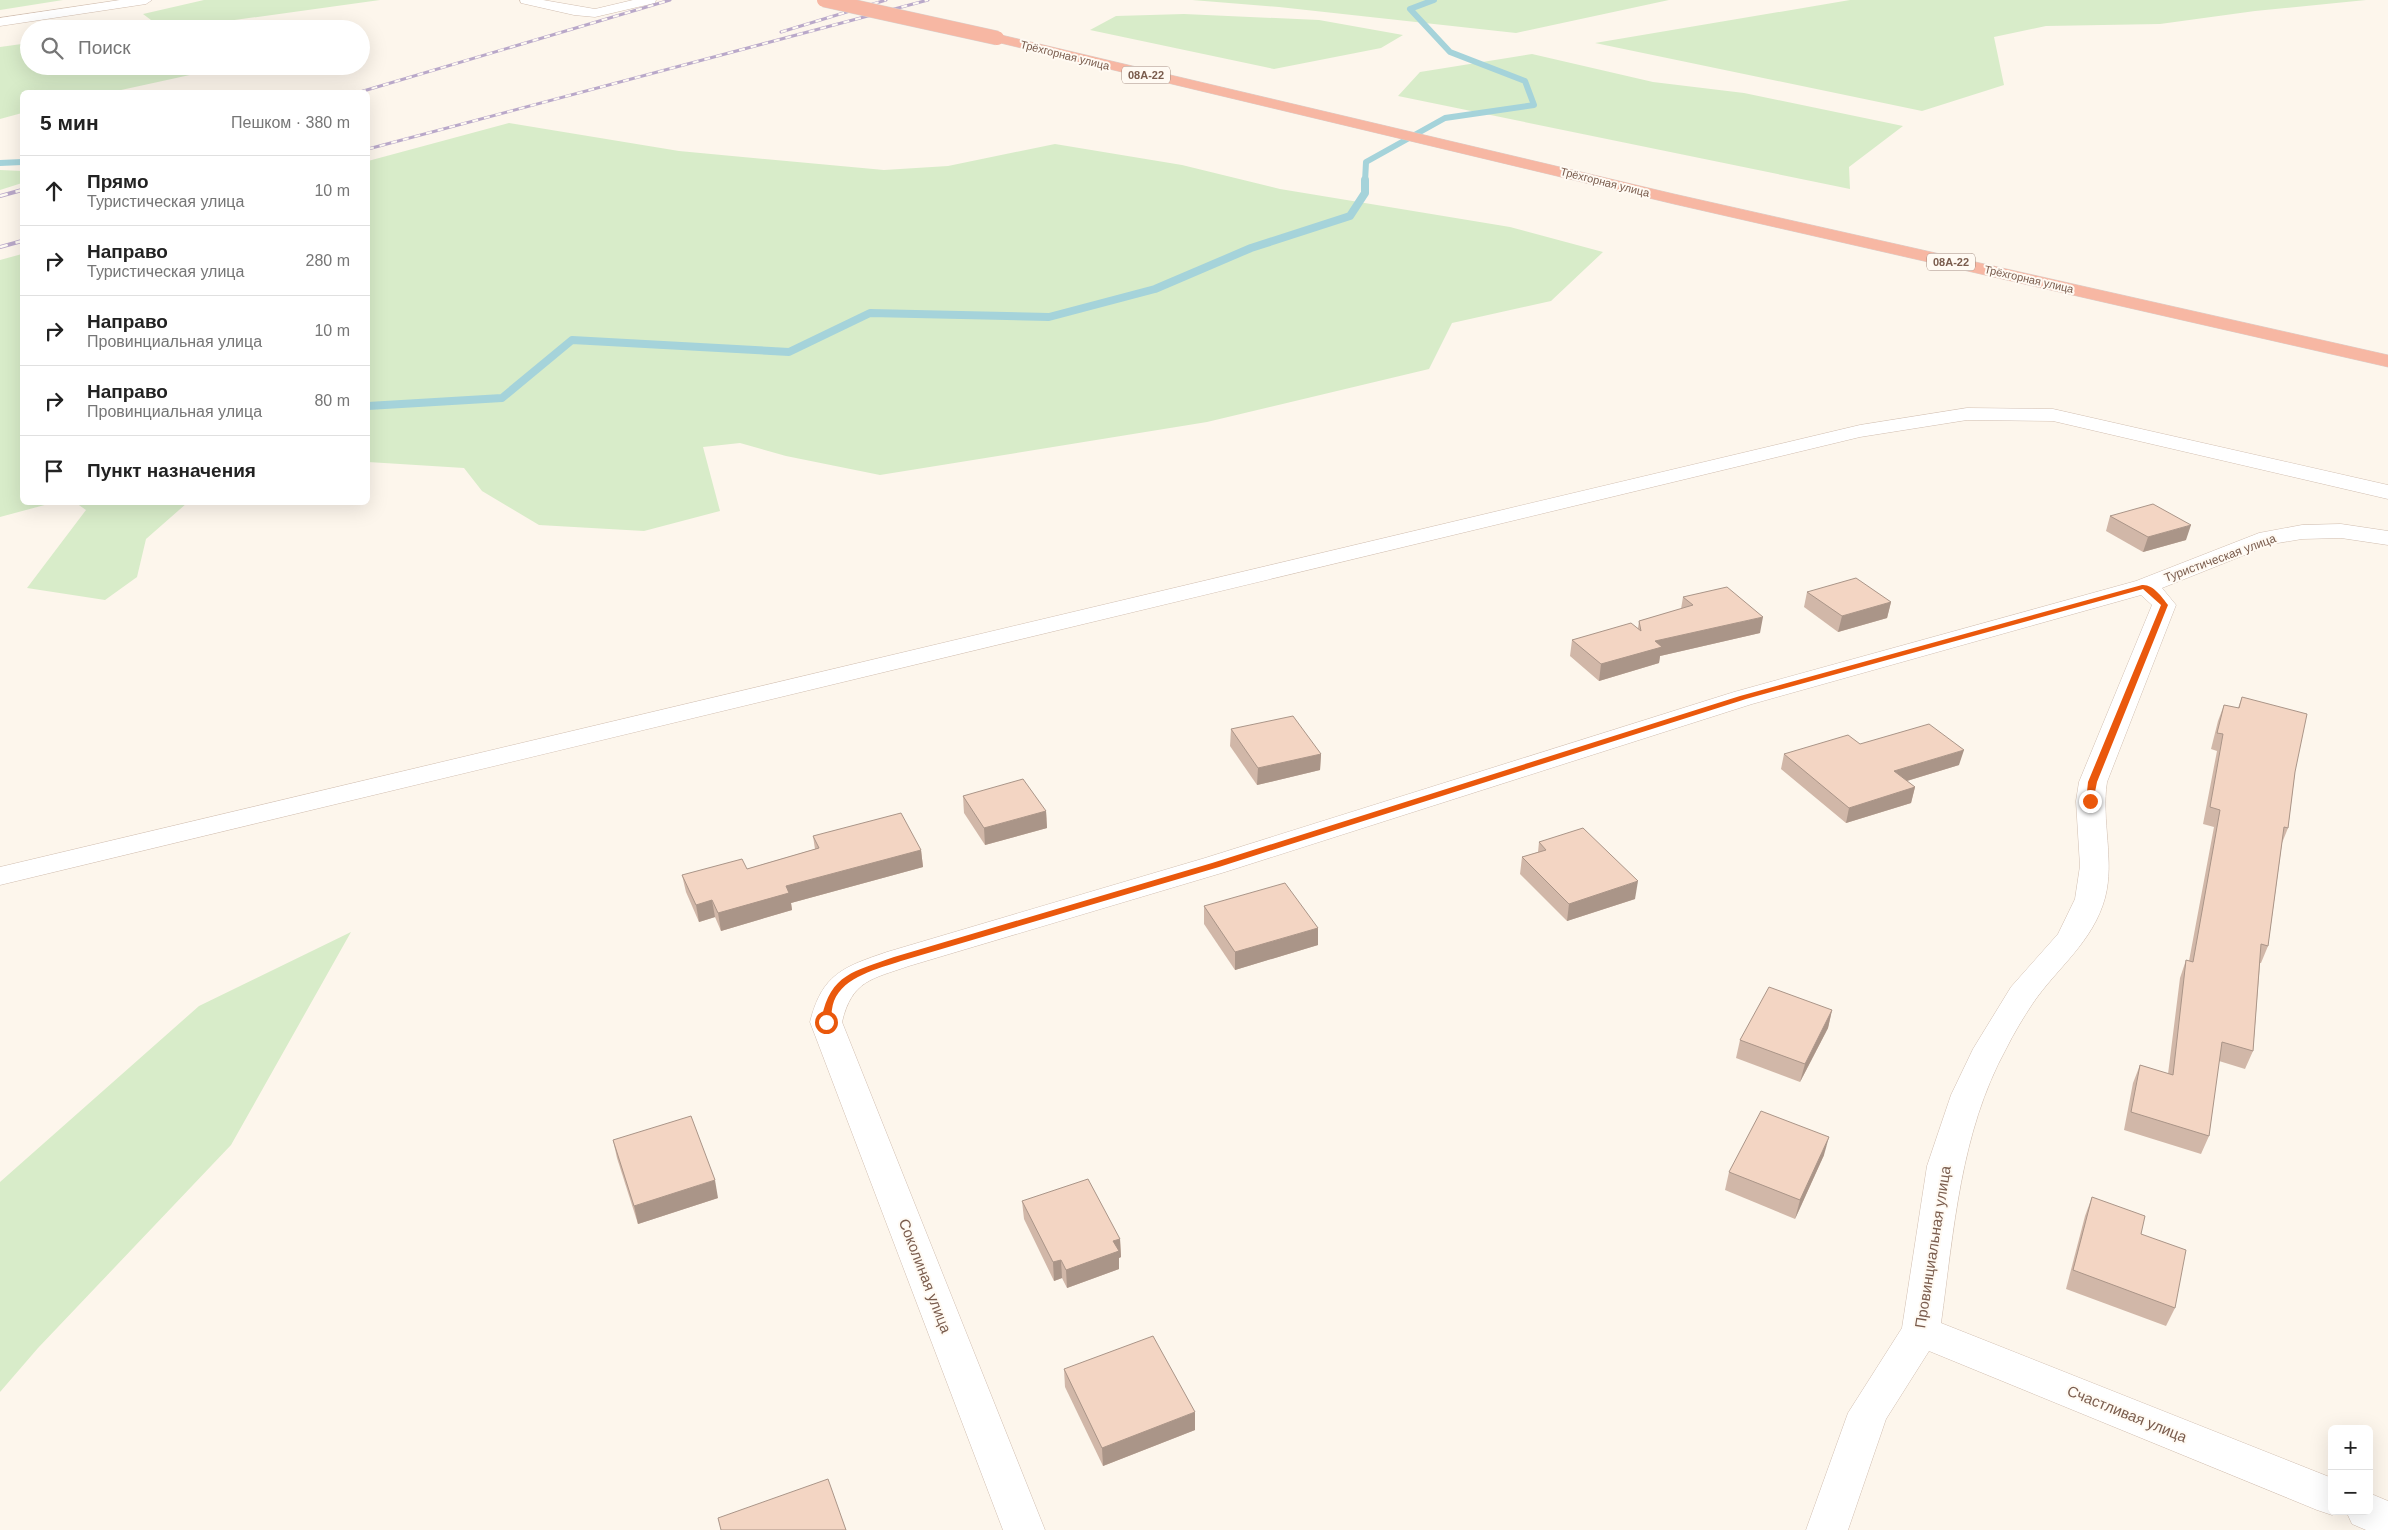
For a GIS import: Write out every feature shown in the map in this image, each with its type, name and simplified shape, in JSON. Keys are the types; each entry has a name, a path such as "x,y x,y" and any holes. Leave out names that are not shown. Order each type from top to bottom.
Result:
{"highway":[{"name":"Трёхгорная улица","path":"824,0 996,38 1295,111 1514,159 1674,199 2388,361"}],"street":[{"path":"0,22 146,0"},
{"path":"526,0 574,11 595,13 650,0"},
{"path":"0,876 1860,431 1967,414 2053,415 2388,492"},
{"name":"Туристическая улица","path":"826,1022 829,1001 840,984 864,971 898,959 1216,865 1743,698 2145,586 2267,538 2302,532 2341,531 2385,537"},
{"name":"Провинциальная улица","path":"1827,1530 1868,1413 1922,1331 1945,1166 1968,1095 1989,1049 2022,995 2072,939 2090,899 2095,866 2090,801 2092,782 2164,605 2145,586"},
{"name":"Соколиная улица","path":"826,1022 1024,1530"},
{"name":"Счастливая улица","path":"1922,1331 2328,1495"},
{"path":"2373,1514 2388,1520"}],"green space":[{"path":"0,0 63,0 0,10"},
{"path":"204,0 380,0 235,20 151,20 143,14"},
{"path":"1192,0 1669,0 1516,33 1279,7"},
{"path":"1850,0 2366,0 2255,11 2160,24 2046,26 1994,37 2004,85 1922,111 1595,43"},
{"path":"1184,14 1319,20 1403,35 1381,48 1274,69 1090,30 1116,16"},
{"path":"20,44 20,75 190,75 121,90 20,90 20,114 0,119 0,47"},
{"path":"1532,54 1653,82 1744,93 1903,126 1849,167 1850,189 1398,96 1420,72"},
{"path":"509,123 679,151 884,170 948,166 1055,144 1182,165 1280,189 1510,227 1603,252 1551,301 1452,323 1429,369 1207,422 880,475 786,456 740,443 703,447 720,511 644,531 539,525 482,491 464,468 370,462 370,160"},
{"path":"0,170 20,171 20,184 0,190"},
{"path":"20,255 20,505 45,505 0,517 0,260"},
{"path":"79,505 185,505 146,539 137,577 105,600 27,588 86,510"},
{"path":"351,932 231,1145 38,1348 0,1392 0,1182 199,1006"}],"building":[{"path":"2153,504 2191,525 2148,537 2110,516"},
{"path":"1856,578 1891,602 1842,616 1807,592"},
{"path":"1727,587 1763,617 1655,641 1662,647 1601,664 1572,640 1631,623 1641,631 1639,621 1693,605 1683,597"},
{"path":"2242,697 2307,714 2295,772 2288,828 2284,827 2268,946 2261,944 2253,1051 2222,1042 2209,1136 2131,1112 2140,1065 2173,1075 2186,960 2193,962 2220,810 2210,807 2223,734 2217,733 2224,705 2239,708"},
{"path":"1293,716 1321,754 1258,768 1231,729"},
{"path":"1929,724 1964,750 1894,771 1915,787 1849,808 1784,754 1848,735 1860,744"},
{"path":"1023,779 1046,811 984,828 963,796"},
{"path":"901,813 921,850 786,886 789,893 718,913 712,900 696,905 682,875 742,859 747,869 819,848 813,836"},
{"path":"1583,828 1638,881 1569,904 1522,857 1546,850 1539,842"},
{"path":"1285,883 1318,928 1235,952 1204,906"},
{"path":"1769,987 1832,1010 1805,1064 1740,1040"},
{"path":"1761,1111 1829,1137 1800,1200 1729,1172"},
{"path":"691,1116 715,1180 634,1206 613,1140"},
{"path":"1088,1179 1120,1239 1113,1241 1119,1251 1066,1270 1061,1260 1053,1262 1022,1201"},
{"path":"2092,1197 2145,1216 2141,1234 2186,1250 2175,1308 2073,1270"},
{"path":"1153,1336 1195,1412 1102,1448 1064,1369"},
{"path":"828,1479 846,1530 721,1530 718,1518"}],"waterway":[{"path":"1365,182 1366,162 1445,118 1534,105 1525,81 1450,52 1410,9 1434,0"},
{"path":"0,163 20,162"},
{"path":"370,406 502,398 572,340 789,352 870,313 1049,317 1155,289 1251,248 1350,216 1365,193 1365,182"}],"railway":[{"path":"367,90 670,0"},
{"path":"781,32 886,0"},
{"path":"370,148 928,0"},
{"path":"0,196 20,191"},
{"path":"0,247 20,242"}],"route":[{"path":"826,1022 829,1001 840,984 864,971 898,959 1216,865 1743,698 2145,586 2164,605 2092,782 2090,801"}]}
